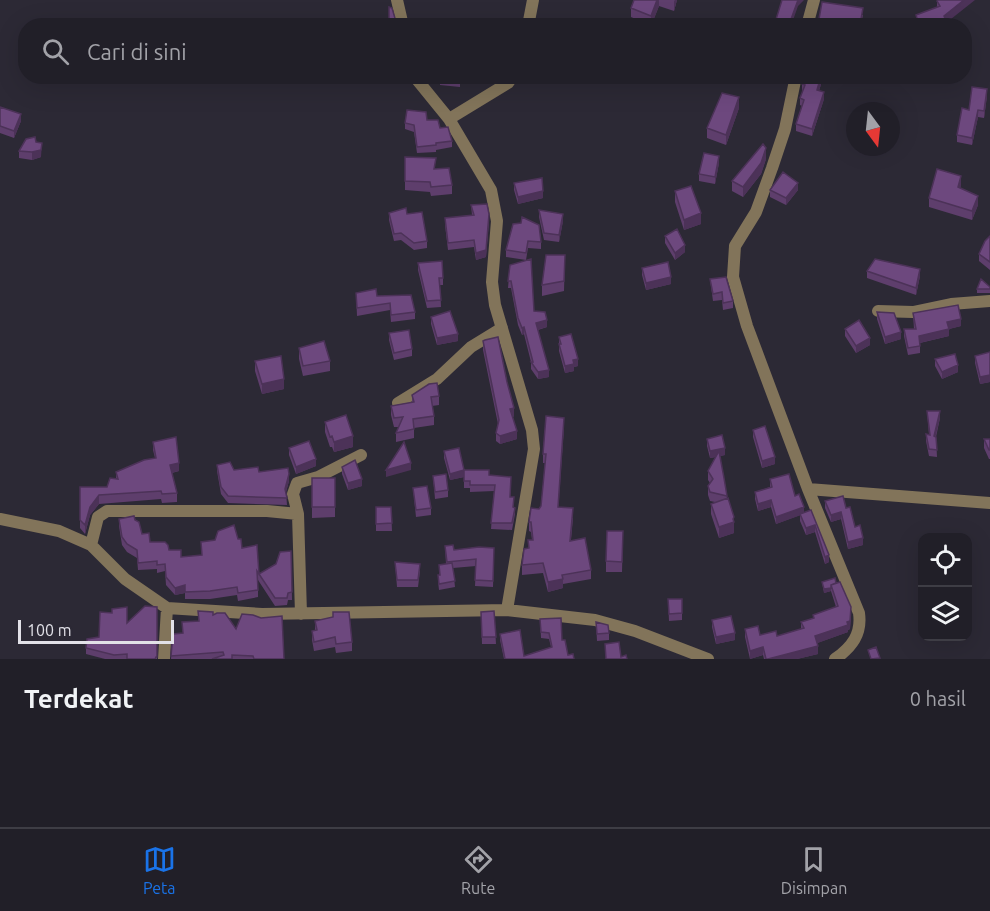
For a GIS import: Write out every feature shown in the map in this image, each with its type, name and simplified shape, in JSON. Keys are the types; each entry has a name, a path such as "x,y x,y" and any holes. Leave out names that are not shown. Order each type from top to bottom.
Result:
{"street":[{"path":"397,0 401,18"},
{"path":"529,18 532,0"},
{"path":"809,18 814,0"},
{"path":"421,84 450,119 491,190 497,221 492,282 495,305 532,430 534,449 507,610"},
{"path":"450,119 505,84"},
{"path":"794,84 785,129 756,212 735,246 733,277 747,326 808,489 859,613 861,624 857,638 835,659"},
{"path":"878,311 913,312 951,304 990,301"},
{"path":"398,403 437,379 471,347 502,328"},
{"path":"301,614 298,514 293,494 297,483 318,477 361,455"},
{"path":"808,489 990,503"},
{"path":"91,545 98,517 107,511 298,514"},
{"path":"0,519 58,531 91,545 126,579 167,608 262,614 507,610 595,620 708,659"},
{"path":"164,659 167,608"}],"building":[{"path":"634,0 657,0 651,16 631,8"},
{"path":"782,0 798,0 791,18 776,18"},
{"path":"964,0 944,16 945,18 917,18 916,15 940,6 937,1"},
{"path":"822,2 863,8 861,18 819,18"},
{"path":"389,7 392,8 395,18 389,18"},
{"path":"802,84 819,84 817,90 824,92 812,129 796,124 804,100 800,98 805,85"},
{"path":"972,87 987,89 984,111 978,110 972,138 957,135 962,108 969,110"},
{"path":"722,93 739,97 726,135 707,128"},
{"path":"0,107 21,114 14,131 0,126"},
{"path":"407,110 426,112 427,120 438,120 440,128 448,127 452,141 417,147 414,125 405,123"},
{"path":"35,137 36,142 42,143 41,150 19,151 26,139"},
{"path":"763,144 766,148 761,163 743,187 732,181"},
{"path":"704,153 719,156 715,177 699,174"},
{"path":"405,157 436,158 434,169 449,168 452,185 431,187 430,182 405,181"},
{"path":"937,169 961,176 958,187 978,196 972,211 929,198"},
{"path":"783,172 798,183 786,198 770,190"},
{"path":"542,178 543,191 518,197 514,183"},
{"path":"691,186 701,213 684,220 675,191"},
{"path":"487,204 489,214 486,250 476,253 474,240 448,243 445,218 474,215 471,205"},
{"path":"406,208 407,214 422,212 427,241 414,243 401,233 394,234 389,213"},
{"path":"539,210 563,214 559,235 544,233"},
{"path":"522,217 539,225 541,242 528,241 526,253 506,250 513,224 521,223"},
{"path":"677,229 685,245 675,253 665,236"},
{"path":"990,236 990,262 979,254"},
{"path":"546,255 565,255 564,281 542,285"},
{"path":"531,259 534,311 545,312 547,320 536,323 549,370 538,372 531,362 533,362 524,327 522,328 518,318 511,281 508,281 510,265"},
{"path":"875,259 920,269 916,288 867,271"},
{"path":"442,261 443,278 439,278 441,300 427,301 418,263"},
{"path":"668,262 671,277 646,283 642,268"},
{"path":"726,277 733,301 723,303 722,292 713,294 710,279"},
{"path":"981,279 990,287 990,289 977,289"},
{"path":"376,289 377,296 411,295 415,312 391,315 390,303 357,308 356,293"},
{"path":"958,305 961,319 947,322 949,329 919,336 920,346 908,348 904,329 916,329 913,313"},
{"path":"450,311 458,334 437,338 431,317"},
{"path":"877,312 894,313 901,332 885,337"},
{"path":"859,320 870,338 856,346 845,329"},
{"path":"409,330 412,349 394,353 389,333"},
{"path":"571,334 578,359 573,360 574,364 565,366 559,337"},
{"path":"498,337 514,408 510,409 517,431 500,436 496,433 499,420 483,341"},
{"path":"324,341 330,361 303,366 299,348"},
{"path":"990,352 990,375 980,377 975,356"},
{"path":"955,354 958,365 942,372 935,359"},
{"path":"281,356 284,379 262,384 255,361"},
{"path":"437,383 439,396 431,397 434,416 413,419 414,429 396,433 403,417 394,418 391,406 414,402 412,395 429,384"},
{"path":"927,411 940,411 934,436 937,450 929,449 926,434 930,435"},
{"path":"346,415 353,436 334,442 325,422"},
{"path":"546,416 564,418 558,507 573,508 570,541 585,538 591,570 562,575 563,579 548,582 543,563 522,565 524,549 529,548 528,540 533,540 531,522 529,522 531,508 539,509 541,506 546,454 543,454"},
{"path":"765,426 775,457 762,461 753,430"},
{"path":"722,435 725,448 710,451 707,439"},
{"path":"176,437 179,463 170,465 177,493 162,494 161,491 99,495 90,507 85,525 80,520 80,487 107,487 110,478 118,479 116,472 144,460 156,458 153,442"},
{"path":"984,439 990,439 990,450 989,450"},
{"path":"309,441 316,459 296,467 289,448"},
{"path":"404,442 411,463 386,470"},
{"path":"459,448 464,470 450,474 444,451"},
{"path":"719,451 727,496 710,492 708,486 713,479 708,471"},
{"path":"355,460 362,479 348,483 342,467"},
{"path":"230,462 234,470 258,467 259,472 288,468 289,474 285,489 287,498 228,496 221,487 217,465"},
{"path":"464,470 489,470 489,475 511,477 510,497 514,497 513,507 515,508 512,523 491,523 495,485 470,485 470,481 464,481"},
{"path":"446,474 448,490 435,492 433,476"},
{"path":"789,474 795,496 799,494 804,507 776,517 771,500 758,504 755,492 772,487 770,479"},
{"path":"312,478 335,478 335,507 312,507"},
{"path":"427,486 431,508 416,510 413,488"},
{"path":"843,496 846,508 850,507 855,527 860,525 863,538 848,542 841,512 831,515 825,501"},
{"path":"728,498 734,522 719,527 711,504"},
{"path":"376,507 391,507 392,523 376,524"},
{"path":"811,510 829,555 825,557 815,525 806,528 800,514"},
{"path":"134,516 139,522 142,534 149,533 150,542 165,542 169,550 181,550 181,557 202,555 201,542 215,540 218,531 234,525 238,539 241,539 242,548 257,545 258,590 238,593 237,587 185,592 185,585 175,588 166,577 165,564 157,565 157,561 138,563 137,550 127,544 122,537 119,519"},
{"path":"607,531 623,531 622,562 606,561"},
{"path":"453,545 454,550 494,548 493,581 475,580 476,559 447,562 445,546"},
{"path":"291,551 292,592 288,593 287,598 275,598 259,574 276,564 280,552"},
{"path":"395,562 420,564 418,580 397,580"},
{"path":"452,563 455,581 439,584 439,565"},
{"path":"835,578 836,583 831,585 831,588 824,589 822,582"},
{"path":"840,582 851,607 848,625 815,636 818,646 768,659 766,659 763,647 750,651 745,629 758,626 760,635 776,631 777,636 804,628 801,622 838,606 831,585"},
{"path":"668,599 682,599 682,613 669,614"},
{"path":"145,606 157,607 157,657 155,659 127,659 127,654 114,655 86,648 87,639 99,637 100,612 112,613 112,609 127,607 127,623"},
{"path":"198,611 213,612 213,615 225,613 236,629 242,614 261,618 282,616 284,659 254,659 253,656 232,655 232,659 212,659 224,655 223,652 171,656 173,634 183,633 182,622 199,621"},
{"path":"494,611 496,637 482,637 481,612"},
{"path":"333,612 349,612 352,642 336,644 335,637 314,642 312,631 317,630 315,621 333,617"},
{"path":"731,616 735,633 716,637 712,620"},
{"path":"561,618 562,640 565,640 568,655 573,654 574,659 505,659 500,634 520,630 524,656 552,647 549,633 541,632 540,619"},
{"path":"596,622 608,625 609,633 597,634"},
{"path":"619,642 621,657 626,655 627,659 606,659 605,644"},
{"path":"876,647 880,658 871,659 868,650"}]}
